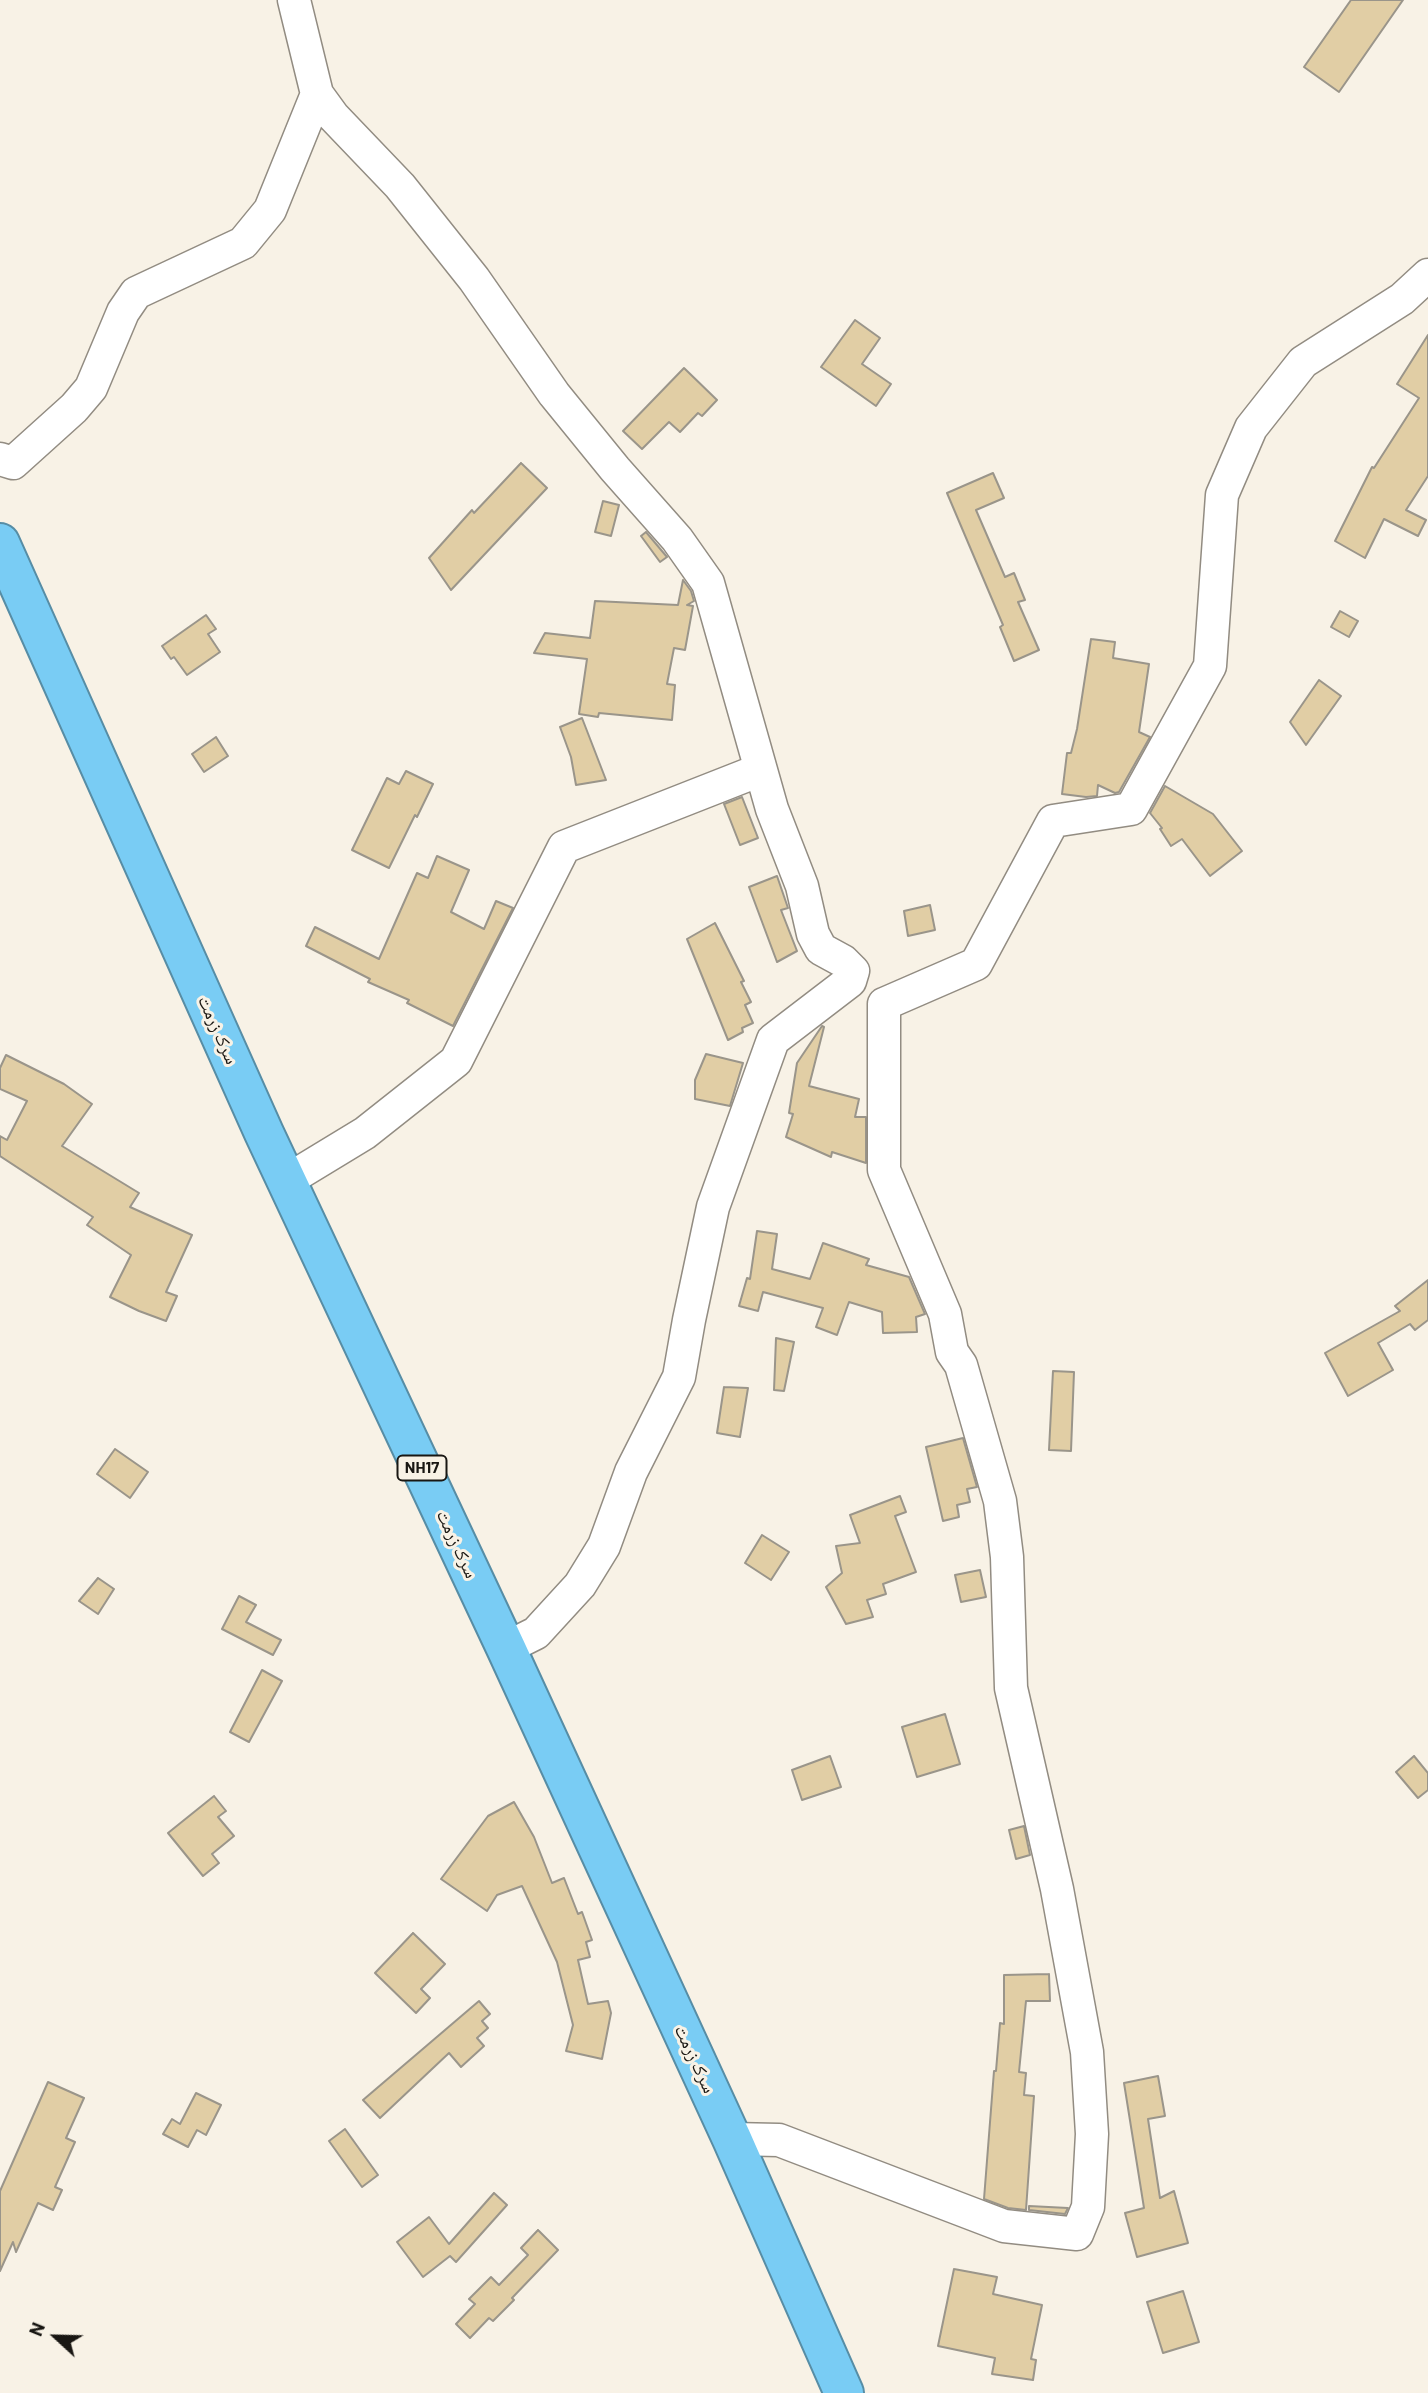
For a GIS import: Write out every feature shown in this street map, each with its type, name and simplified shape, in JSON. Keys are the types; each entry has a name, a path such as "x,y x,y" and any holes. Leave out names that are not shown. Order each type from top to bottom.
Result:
{"highway":[{"name":"سرک زرمت","path":"0,543 286,1181 506,1648 732,2139 844,2393"}],"street":[{"path":"294,0 325,105 408,197 474,279 554,394 677,539 708,583 760,770 802,886 813,934 821,949 843,961 853,971 850,981 773,1040 713,1207 688,1320 679,1377 631,1472 604,1546 580,1585 536,1633 506,1648"},
{"path":"0,459 13,463 74,408 91,388 123,312 136,293 243,243 270,210 325,105"},
{"path":"884,1004 976,964 1053,821 1131,809 1210,666 1222,495 1251,428 1303,362 1402,299 1428,275"},
{"path":"286,1181 365,1133 456,1061 564,847 760,770"},
{"path":"850,981 884,1004"},
{"path":"732,2139 779,2140 1004,2226 1077,2234 1088,2207 1093,2134 1087,2052 1057,1889 1011,1688 1007,1558 1000,1501 961,1365 952,1352 945,1314 884,1170 884,1004"}],"building":[{"path":"1351,0 1403,0 1339,92 1304,67"},
{"path":"855,320 880,338 862,364 891,384 876,406 821,367"},
{"path":"1428,335 1428,476 1406,510 1426,520 1418,536 1384,519 1365,558 1335,541 1372,467 1374,468 1419,398 1397,384"},
{"path":"684,368 717,400 702,416 698,413 680,432 669,422 642,449 623,431"},
{"path":"521,463 547,488 451,590 429,558 472,510 474,513"},
{"path":"993,473 1004,498 976,510 1005,577 1014,573 1025,600 1018,602 1039,650 1014,661 1000,627 1003,625 947,493"},
{"path":"603,501 619,505 611,536 595,532"},
{"path":"646,532 667,557 660,562 641,536"},
{"path":"683,580 694,601 687,605 693,606 685,650 674,648 667,684 675,685 672,720 599,713 598,717 579,714 587,659 534,653 545,633 590,638 595,601 678,605"},
{"path":"1340,611 1358,621 1349,637 1331,627"},
{"path":"206,615 216,629 208,634 220,652 187,675 162,646"},
{"path":"1091,639 1115,642 1113,658 1149,664 1139,732 1150,737 1119,792 1115,793 1098,785 1097,796 1086,797 1062,794 1067,753 1071,753 1077,729"},
{"path":"1319,680 1341,696 1306,745 1290,722"},
{"path":"582,718 606,780 576,785 571,757 560,727"},
{"path":"216,737 228,756 204,772 192,754"},
{"path":"406,771 433,784 389,868 352,850 387,778 399,784"},
{"path":"1165,786 1213,814 1242,851 1210,876 1182,839 1171,846 1150,813"},
{"path":"742,797 758,838 740,845 724,804"},
{"path":"437,856 469,870 451,912 484,929 496,901 513,908 453,1026 306,946 315,927 379,959 417,873 428,878"},
{"path":"777,876 788,908 781,910 797,951 777,962 749,887"},
{"path":"930,905 935,930 908,936 904,911"},
{"path":"715,923 744,981 741,982 751,1002 745,1005 753,1023 728,1040 687,939"},
{"path":"822,1026 824,1027 809,1086 859,1099 855,1117 866,1117 866,1163 832,1152 831,1157 786,1137 793,1114 789,1113 797,1063"},
{"path":"706,1054 743,1063 730,1106 695,1099 695,1080"},
{"path":"6,1055 64,1084 92,1104 62,1146 139,1193 130,1207 192,1235 166,1292 177,1296 166,1321 110,1297 131,1255 87,1225 93,1217 0,1156 0,1136 7,1140 27,1101 0,1089 0,1068"},
{"path":"757,1231 777,1234 772,1269 810,1279 823,1243 869,1259 866,1265 909,1277 925,1314 916,1317 917,1332 883,1333 882,1312 849,1302 837,1335 816,1327 823,1308 763,1292 758,1311 739,1306 747,1278 750,1279"},
{"path":"1428,1280 1428,1320 1415,1330 1410,1324 1378,1343 1393,1370 1348,1396 1325,1353 1400,1311 1395,1306"},
{"path":"776,1338 794,1342 784,1391 774,1390"},
{"path":"1053,1371 1074,1372 1071,1451 1049,1450"},
{"path":"724,1387 748,1388 740,1437 717,1433"},
{"path":"963,1438 977,1487 967,1489 970,1502 957,1505 959,1517 943,1521 926,1447"},
{"path":"115,1449 148,1472 130,1498 97,1474"},
{"path":"900,1496 906,1512 895,1516 916,1572 883,1584 886,1594 867,1600 873,1617 846,1624 826,1587 842,1573 836,1546 860,1543 850,1515"},
{"path":"762,1535 789,1552 771,1580 745,1563"},
{"path":"980,1570 986,1597 961,1602 955,1575"},
{"path":"98,1578 114,1589 98,1614 79,1601"},
{"path":"239,1596 256,1605 246,1622 281,1640 273,1655 222,1629"},
{"path":"262,1670 282,1681 249,1742 230,1732"},
{"path":"945,1714 960,1764 917,1777 902,1727"},
{"path":"830,1756 841,1787 802,1800 792,1770"},
{"path":"1414,1756 1428,1773 1428,1790 1418,1798 1396,1772"},
{"path":"214,1796 226,1811 218,1817 234,1836 212,1854 219,1863 203,1876 168,1833"},
{"path":"514,1802 534,1837 552,1883 564,1878 578,1914 582,1912 592,1940 586,1942 590,1957 578,1960 588,2004 608,2001 611,2013 602,2059 566,2051 573,2025 557,1962 522,1886 497,1895 487,1911 441,1879 488,1816"},
{"path":"1024,1826 1030,1855 1016,1859 1009,1830"},
{"path":"413,1933 445,1964 421,1989 430,1998 416,2013 375,1973"},
{"path":"1049,1974 1050,2001 1026,2001 1019,2072 1026,2073 1024,2095 1034,2096 1026,2210 1008,2208 984,2199 994,2071 1000,2023 1004,2024 1004,1975"},
{"path":"479,2001 490,2014 482,2021 488,2028 477,2038 484,2046 461,2067 449,2053 380,2118 363,2100"},
{"path":"1158,2076 1165,2116 1148,2119 1160,2198 1174,2191 1188,2243 1137,2257 1125,2213 1144,2208 1124,2083"},
{"path":"48,2082 84,2098 66,2138 75,2142 55,2187 62,2190 53,2210 38,2203 16,2252 13,2242 0,2271 0,2191"},
{"path":"196,2093 221,2105 206,2135 197,2130 188,2147 163,2134 172,2119 180,2124"},
{"path":"345,2129 378,2175 362,2187 329,2141"},
{"path":"494,2193 507,2205 456,2262 450,2256 423,2277 397,2242 429,2217 449,2244"},
{"path":"1029,2206 1068,2208 1065,2214 1029,2210"},
{"path":"538,2230 558,2250 493,2321 489,2318 470,2338 456,2324 475,2304 469,2299 491,2277 499,2285 528,2255 521,2248"},
{"path":"954,2269 997,2277 993,2294 1042,2305 1031,2359 1036,2360 1033,2380 992,2374 995,2358 938,2346"},
{"path":"1183,2291 1199,2342 1163,2353 1147,2302"}]}
